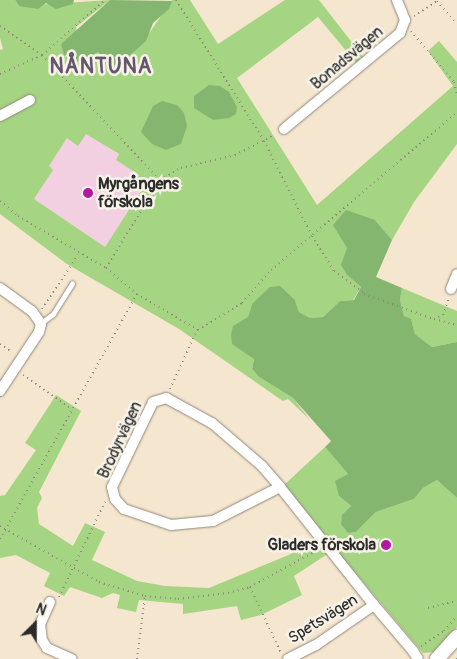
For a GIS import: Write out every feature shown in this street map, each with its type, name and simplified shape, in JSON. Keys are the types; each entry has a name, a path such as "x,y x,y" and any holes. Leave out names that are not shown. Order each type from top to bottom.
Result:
{"street":[{"path":"397,0 405,21"},
{"name":"Bonadsvägen","path":"284,129 393,40 405,21"},
{"path":"0,116 30,100"},
{"path":"451,289 457,274"},
{"path":"0,288 38,320 39,332 0,391"},
{"name":"Brodyrvägen","path":"280,487 213,521 170,525 124,509 115,499 112,487 149,408 159,399 166,398 212,423 262,466 280,487 374,605 416,655"},
{"path":"50,602 40,624 42,640 48,648 72,659"},
{"name":"Spetsvägen","path":"288,659 316,645 374,605"},
{"path":"437,659 457,637"}],"lane":[{"path":"38,320 53,314 72,283"}],"path":[{"path":"0,74 42,55 105,0"},
{"path":"176,0 264,141 312,236 334,271 364,294 434,319 457,325"},
{"path":"457,24 437,0 405,21 454,82 457,95"},
{"path":"0,26 42,55 160,180"},
{"path":"166,398 198,330 242,303 271,270 457,112"},
{"path":"106,268 160,180 181,168 235,154 264,141 284,129"},
{"path":"0,201 18,216 79,254 106,268 137,294 198,330"},
{"path":"38,320 79,254"},
{"path":"434,319 443,315 451,289"},
{"path":"0,539 137,294"},
{"path":"0,344 22,359"},
{"path":"15,369 73,410"},
{"path":"50,602 59,597 112,487"},
{"path":"0,526 73,569 112,588 144,596 211,597 250,587 294,565 325,544"},
{"path":"250,587 283,659"},
{"path":"137,659 144,596"},
{"path":"428,608 457,601"},
{"path":"416,655 444,631 457,616"}],"shaded area":[{"name":"Myrgångens förskola","path":"86,133 119,155 116,160 140,175 143,187 105,247 34,199 53,170 48,167 67,138"}],"green space":[{"path":"0,0 15,0 19,6 110,0 76,27 83,61 98,52 111,66 118,65 150,32 172,0 190,0 218,44 285,0 319,0 364,58 357,64 318,17 237,78 317,205 453,86 428,51 439,41 457,62 457,144 414,202 392,240 375,220 347,248 347,275 361,287 353,300 340,301 323,317 310,318 299,312 295,300 252,304 248,317 254,359 252,369 259,377 293,398 310,420 288,399 283,401 179,329 67,264 0,214 0,50 3,49 0,38","holes":["86,134 119,154 116,160 139,175 135,182 143,188 105,247 34,199 53,170 49,166 67,138 78,146"]},
{"path":"15,0 74,0 73,4 56,9 46,3 38,9 19,6"},
{"path":"110,0 172,1 169,9 153,23 146,41 119,65 111,66 98,52 83,61 73,61 64,55 61,44"},
{"path":"209,85 220,86 229,92 237,107 236,114 229,118 213,120 194,108 194,96"},
{"path":"162,101 177,105 184,113 187,126 181,144 166,150 152,144 141,132 153,106"},
{"path":"346,210 375,220 392,240 376,277 402,288 400,300 404,316 411,319 415,334 432,347 457,342 457,498 437,480 423,488 414,499 376,512 356,532 348,533 341,524 342,515 351,506 339,496 335,481 348,474 325,447 331,441 293,398 259,377 252,369 254,359 232,344 231,334 233,326 248,317 252,304 270,287 280,286 295,300 299,312 310,318 323,317 340,301 354,300 361,287 347,275 341,265 347,248 333,225"},
{"path":"402,288 457,311 457,342 432,347 415,334 411,320 404,316 400,300"},
{"path":"56,395 81,411 39,492 42,498 37,508 39,524 73,546 85,523 105,532 92,560 137,581 165,586 209,588 291,554 321,532 284,485 325,447 348,474 339,496 351,506 343,515 341,523 348,533 356,532 376,512 414,499 423,488 437,480 457,498 457,627 434,652 423,653 335,549 294,576 302,595 261,615 241,620 237,606 183,614 183,604 139,600 136,612 117,608 120,595 113,593 102,598 70,587 64,596 44,586 50,573 16,555 0,558 0,496 5,495 36,450 25,443"}],"place":[{"name":"Myrgångens förskola","path":"88,193"},
{"name":"Gladers förskola","path":"386,545"}],"district":[{"name":"NÅNTUNA","path":"101,67"}]}
